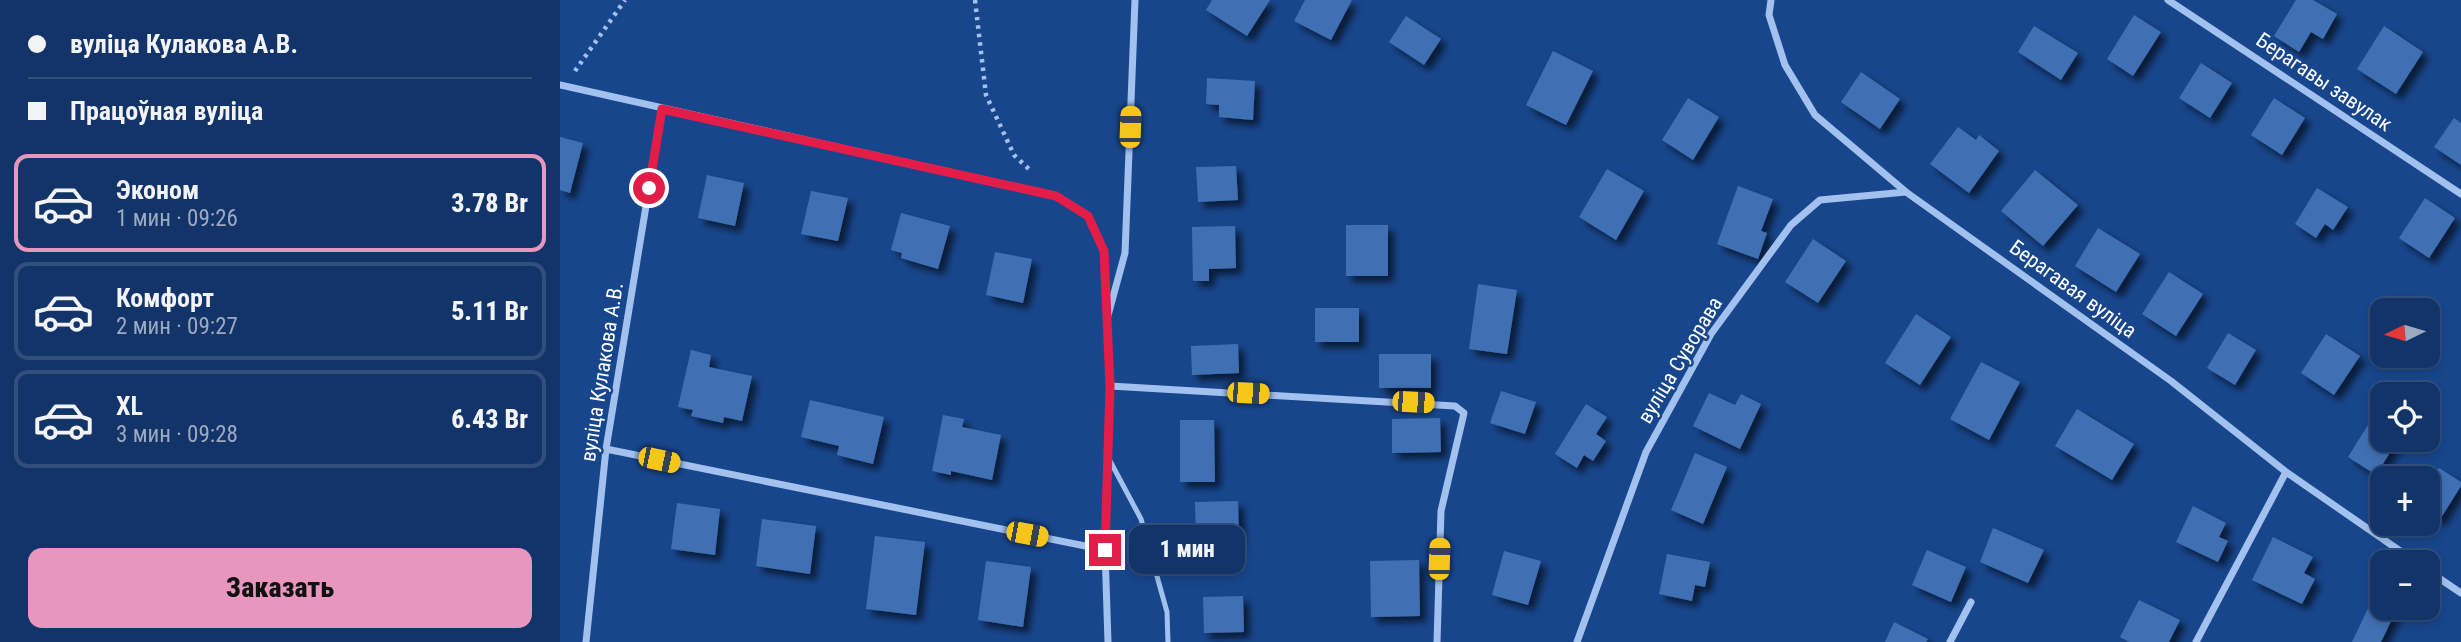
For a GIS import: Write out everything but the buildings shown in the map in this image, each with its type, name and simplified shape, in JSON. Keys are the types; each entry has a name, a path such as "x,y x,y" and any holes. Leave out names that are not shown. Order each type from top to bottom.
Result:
{"street":[{"path":"1107,319 1125,253 1135,0"},
{"name":"Берагавая вуліца","path":"1771,0 1769,15 1785,65 1815,115 1906,192 2171,381 2286,472 2399,550"},
{"name":"Берагавы завулак","path":"2168,0 2461,194"},
{"path":"562,86 1056,196 1088,216 1104,251 1110,386 1105,550 1108,642"},
{"name":"вуліца Кулакова А.В.","path":"586,642 606,449 662,109"},
{"name":"вуліца Суворава","path":"1577,642 1646,452 1711,334 1791,225 1820,200 1906,192"},
{"path":"1110,386 1455,406 1464,413 1441,511 1437,642"},
{"path":"606,449 1105,550"},
{"path":"2196,642 2286,472"},
{"path":"2440,579 2461,593"},
{"path":"1950,642 1971,601"}],"lane":[{"path":"1109,459 1141,519 1167,612 1168,642"}],"path":[{"path":"562,86 625,0"},
{"path":"975,0 986,95 1014,155 1056,196"}],"route":[{"path":"649,188 662,109 1056,196 1088,216 1104,251 1110,386 1105,550"}]}
